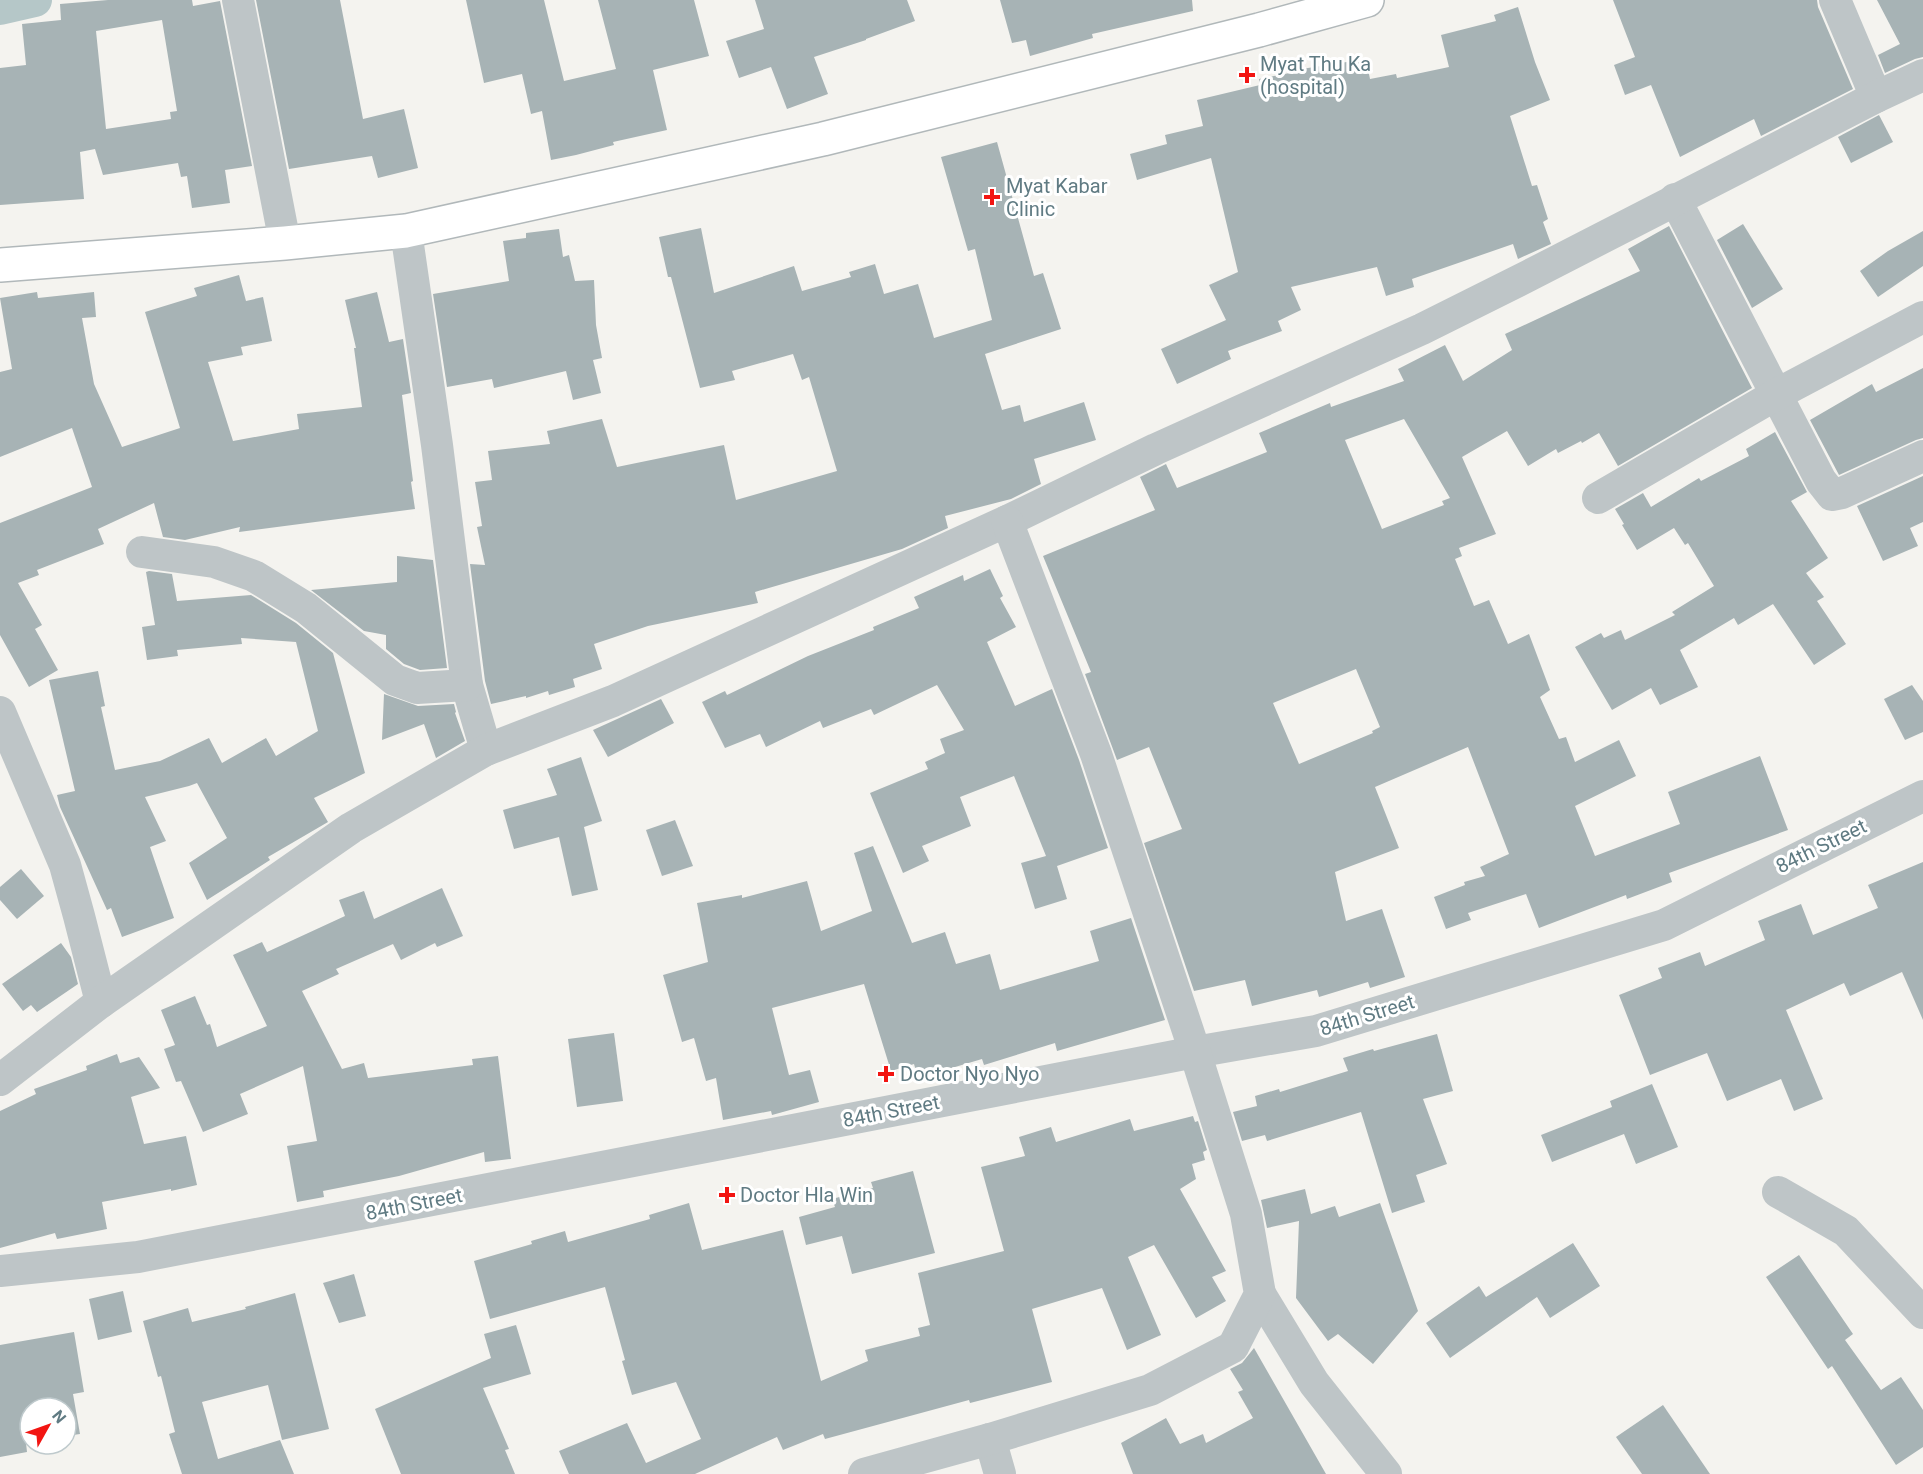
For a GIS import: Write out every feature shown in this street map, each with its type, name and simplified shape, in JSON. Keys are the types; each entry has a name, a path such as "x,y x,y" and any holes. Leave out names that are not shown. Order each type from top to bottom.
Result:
{"main road":[{"path":"0,265 285,243 406,231 823,139 1259,30 1367,0"}],"street":[{"path":"238,0 285,243"},
{"path":"1835,0 1876,97"},
{"path":"0,1080 100,1002 351,828 486,750 613,701 1006,521 1156,449 1422,329 1923,75"},
{"path":"1675,200 1821,481 1832,495 1842,493 1923,456"},
{"path":"406,231 437,445 467,685 486,750"},
{"path":"1598,498 1777,394 1923,316"},
{"path":"1006,521 1096,754 1196,1052 1246,1214 1260,1294 1314,1383 1386,1474"},
{"path":"142,552 214,562 254,576 306,608 395,680 417,688 467,685"},
{"path":"0,712 65,865 100,1002"},
{"name":"84th Street","path":"0,1271 138,1257 1196,1052 1316,1031 1664,925 1923,796"},
{"path":"1778,1192 1846,1231 1923,1312"},
{"path":"864,1474 1150,1390 1233,1347 1260,1294"},
{"path":"990,1438 1000,1474"}],"building":[{"path":"108,0 192,0 193,6 220,1 252,166 225,170 230,203 192,208 187,176 181,177 178,163 103,175 95,149 80,152 84,199 0,205 0,68 26,65 22,24 61,20 60,4","holes":["162,20 177,111 170,112 171,119 106,129 96,31"]},
{"path":"256,0 340,0 363,119 404,109 418,168 378,178 372,156 289,169"},
{"path":"466,0 544,0 564,81 616,69 598,0 694,0 709,56 653,70 667,130 613,142 614,145 551,160 542,111 531,114 522,74 484,83"},
{"path":"755,0 907,0 915,21 814,57 828,94 787,109 771,67 739,78 726,41 764,29"},
{"path":"1000,0 1192,0 1193,11 1092,34 1093,38 1030,56 1026,40 1012,43"},
{"path":"1613,0 1817,0 1853,89 1761,136 1754,119 1680,157 1651,85 1625,95 1614,65 1635,57"},
{"path":"1877,0 1923,0 1923,57 1885,73 1878,55 1900,44"},
{"path":"1518,7 1535,62 1550,100 1510,116 1532,186 1537,185 1548,219 1543,222 1551,244 1518,259 1513,244 1412,279 1414,287 1386,296 1377,267 1291,287 1301,310 1278,321 1282,331 1228,351 1231,359 1177,384 1161,349 1226,320 1209,285 1238,272 1211,158 1137,180 1130,154 1167,144 1165,135 1203,126 1197,100 1260,85 1259,79 1295,72 1295,70 1366,59 1370,79 1396,74 1397,78 1449,67 1441,35 1496,21 1494,15"},
{"path":"1879,115 1893,142 1851,163 1838,137"},
{"path":"997,142 1034,276 1043,273 1061,329 985,354 1002,410 1020,405 1024,422 1084,402 1096,440 1034,459 1041,484 1011,499 945,516 948,528 902,549 755,592 758,603 648,626 594,644 602,669 573,679 575,687 549,695 548,691 526,698 526,696 491,704 485,681 470,564 485,565 477,527 482,526 475,482 492,480 488,451 550,444 547,431 602,419 617,467 724,445 736,500 837,471 809,377 802,380 793,354 732,371 735,380 700,388 659,237 701,228 714,293 794,266 802,291 851,277 849,272 875,264 884,294 918,284 934,338 992,320 975,249 968,251 941,157"},
{"path":"1743,224 1783,289 1752,308 1717,240"},
{"path":"1669,226 1752,388 1618,466 1599,433 1558,453 1556,449 1528,466 1507,431 1462,457 1496,534 1459,548 1462,556 1455,559 1474,606 1489,600 1508,644 1529,634 1550,690 1540,697 1559,739 1566,737 1575,762 1619,740 1636,776 1575,806 1595,856 1680,824 1668,792 1760,756 1788,830 1669,873 1672,882 1627,899 1626,895 1539,928 1526,894 1468,913 1471,920 1446,929 1434,897 1465,885 1464,882 1485,876 1480,867 1509,854 1468,747 1375,787 1399,848 1335,872 1346,921 1382,909 1405,977 1370,988 1368,982 1319,997 1317,990 1252,1006 1245,980 1194,991 1144,843 1182,829 1149,747 1117,760 1085,674 1091,672 1043,556 1155,510 1140,477 1166,464 1177,488 1267,452 1259,433 1330,403 1331,407 1404,381 1398,369 1445,345 1463,381 1512,350 1505,334 1640,271 1628,249","holes":["1404,419 1450,498 1442,501 1444,505 1382,529 1345,440","1356,669 1380,727 1372,731 1373,733 1299,764 1273,703"]},
{"path":"559,229 563,257 569,255 575,281 594,280 596,325 602,358 593,360 601,393 573,400 566,371 494,388 492,379 447,387 433,294 509,281 503,241 526,238 526,233"},
{"path":"1923,231 1923,266 1878,297 1860,271 1888,251"},
{"path":"239,275 246,301 263,297 272,341 241,347 243,355 208,362 233,441 299,429 297,414 362,407 354,348 356,348 345,300 377,292 389,342 403,339 411,393 402,395 415,509 239,532 240,527 185,540 163,537 154,503 98,529 104,544 37,570 39,575 18,583 42,625 35,629 58,670 29,687 0,635 0,523 92,487 72,428 0,457 0,372 12,369 0,298 37,292 38,298 94,292 96,317 82,318 94,384 122,447 180,428 145,312 197,296 194,288"},
{"path":"1923,368 1923,438 1839,475 1810,420 1872,384 1876,392"},
{"path":"1775,432 1807,492 1791,501 1828,558 1806,573 1824,597 1817,601 1846,644 1814,665 1773,604 1738,625 1734,618 1680,650 1698,687 1660,705 1651,688 1612,710 1575,647 1601,633 1604,638 1621,630 1625,640 1675,615 1672,612 1714,586 1688,543 1685,545 1674,528 1637,550 1615,509 1643,493 1651,507 1699,478 1701,481 1749,456 1746,449"},
{"path":"1923,476 1923,522 1910,528 1918,546 1883,561 1857,506"},
{"path":"397,556 433,560 447,668 420,670 404,664 386,649 386,635 364,631 311,590 397,582"},
{"path":"990,569 1003,596 1000,598 1016,627 987,642 1015,706 1052,689 1079,760 1108,848 1057,866 1067,899 1035,909 1021,863 1046,856 1014,776 960,797 971,826 922,846 929,861 903,873 870,793 928,769 925,762 945,753 940,739 964,730 937,685 874,715 871,709 823,728 820,721 766,747 760,734 725,748 702,702 725,691 727,695 808,656 874,630 873,627 919,608 914,597 963,575 964,581"},
{"path":"146,572 172,574 177,601 251,595 296,623 333,653 365,773 314,798 328,822 268,857 270,860 207,900 189,863 227,838 197,783 145,797 166,841 150,847 174,918 122,937 111,908 107,910 60,807 57,795 75,791 49,680 98,671 105,706 101,707 115,770 160,761 209,738 222,763 266,738 276,756 318,731 296,642 241,638 242,644 177,650 178,656 147,660 142,627 155,625"},
{"path":"1912,685 1923,701 1923,732 1905,740 1884,699"},
{"path":"384,694 418,706 454,704 465,741 436,758 424,724 382,740"},
{"path":"661,699 674,723 608,757 593,730"},
{"path":"581,757 602,821 584,827 598,890 572,896 559,837 514,849 503,810 557,795 547,769"},
{"path":"675,820 693,866 662,876 646,830"},
{"path":"873,846 912,943 945,932 956,964 990,954 1000,990 1099,961 1090,931 1131,918 1165,1020 1057,1051 1055,1043 984,1065 982,1059 918,1078 914,1064 891,1071 864,984 772,1008 789,1075 810,1070 819,1102 772,1115 771,1111 723,1120 716,1078 706,1081 694,1038 682,1042 663,975 708,962 697,903 742,895 742,898 807,881 821,931 872,911 854,853"},
{"path":"1923,862 1923,1020 1902,972 1850,996 1844,983 1786,1010 1823,1099 1794,1111 1781,1079 1727,1101 1707,1053 1650,1075 1619,995 1662,978 1658,968 1700,952 1705,966 1765,940 1758,921 1801,904 1813,935 1878,908 1868,885"},
{"path":"21,869 44,896 17,919 0,900 0,887"},
{"path":"442,888 463,936 437,947 435,943 401,960 393,944 336,969 339,974 302,991 342,1069 364,1063 368,1078 473,1065 472,1059 498,1056 511,1159 485,1162 484,1152 399,1176 323,1191 324,1197 297,1202 287,1146 317,1141 303,1066 240,1094 248,1114 203,1132 181,1081 176,1082 164,1049 175,1045 161,1010 195,996 207,1025 210,1024 217,1047 267,1026 233,955 262,942 267,952 345,916 339,900 364,891 374,919"},
{"path":"61,943 71,957 78,984 37,1012 31,1005 23,1011 2,984"},
{"path":"614,1033 623,1101 577,1107 568,1039"},
{"path":"1437,1034 1453,1091 1423,1099 1447,1164 1416,1175 1425,1202 1392,1213 1361,1112 1267,1141 1265,1135 1242,1141 1233,1112 1257,1106 1255,1096 1279,1089 1280,1092 1348,1071 1343,1058"},
{"path":"117,1054 120,1063 139,1057 160,1088 131,1097 144,1144 186,1136 197,1185 102,1202 107,1229 57,1239 55,1233 0,1248 0,1111 36,1094 34,1089 87,1070 86,1066"},
{"path":"1652,1084 1678,1147 1636,1164 1624,1134 1552,1162 1541,1135 1612,1107 1610,1101"},
{"path":"1193,1116 1195,1122 1198,1121 1207,1150 1203,1152 1205,1160 1192,1164 1196,1179 1180,1189 1226,1271 1212,1277 1226,1301 1196,1318 1154,1245 1128,1257 1161,1335 1127,1350 1102,1288 1032,1309 1052,1382 970,1403 969,1400 825,1439 823,1434 783,1450 777,1437 695,1474 569,1474 559,1451 627,1423 646,1463 701,1439 676,1382 632,1395 605,1287 490,1319 474,1261 532,1244 531,1241 565,1231 568,1242 650,1219 649,1215 689,1203 702,1250 783,1230 821,1381 868,1361 865,1350 920,1336 918,1328 930,1325 918,1273 1004,1251 981,1167 1025,1156 1019,1137 1051,1127 1056,1142 1130,1119 1134,1131"},
{"path":"913,1171 935,1253 852,1274 842,1236 806,1245 799,1217 835,1207 832,1199 873,1188 871,1182"},
{"path":"1305,1189 1311,1214 1335,1206 1339,1217 1380,1203 1418,1311 1373,1364 1338,1334 1328,1341 1296,1298 1299,1221 1267,1228 1261,1200"},
{"path":"1573,1243 1600,1286 1550,1318 1537,1297 1450,1358 1426,1323 1479,1286 1486,1297"},
{"path":"1799,1255 1853,1334 1845,1340 1881,1390 1901,1377 1923,1410 1923,1447 1896,1465 1832,1366 1828,1369 1766,1277"},
{"path":"354,1274 366,1316 339,1323 323,1283"},
{"path":"123,1291 132,1332 98,1340 89,1299"},
{"path":"295,1293 329,1429 282,1440 268,1385 202,1402 218,1459 280,1440 294,1474 182,1474 169,1434 175,1432 161,1376 158,1377 143,1321 188,1308 192,1322 246,1309 245,1307"},
{"path":"516,1325 531,1374 483,1388 509,1449 505,1450 515,1474 401,1474 375,1409 491,1358 484,1334"},
{"path":"74,1332 84,1392 73,1394 73,1396 18,1396 18,1454 0,1457 0,1345"},
{"path":"1254,1348 1326,1474 1133,1474 1121,1443 1166,1418 1180,1444 1203,1434 1206,1443 1253,1418 1238,1392 1243,1390 1230,1369 1242,1363"},
{"path":"1663,1405 1710,1474 1642,1474 1616,1437"}],"waterway":[{"path":"0,8 35,0"}],"place":[{"name":"Myat Thu Ka (hospital)","path":"1247,75"},
{"name":"Myat Kabar Clinic","path":"992,197"},
{"name":"Doctor Nyo Nyo","path":"886,1074"},
{"name":"Doctor Hla Win","path":"727,1195"}]}
